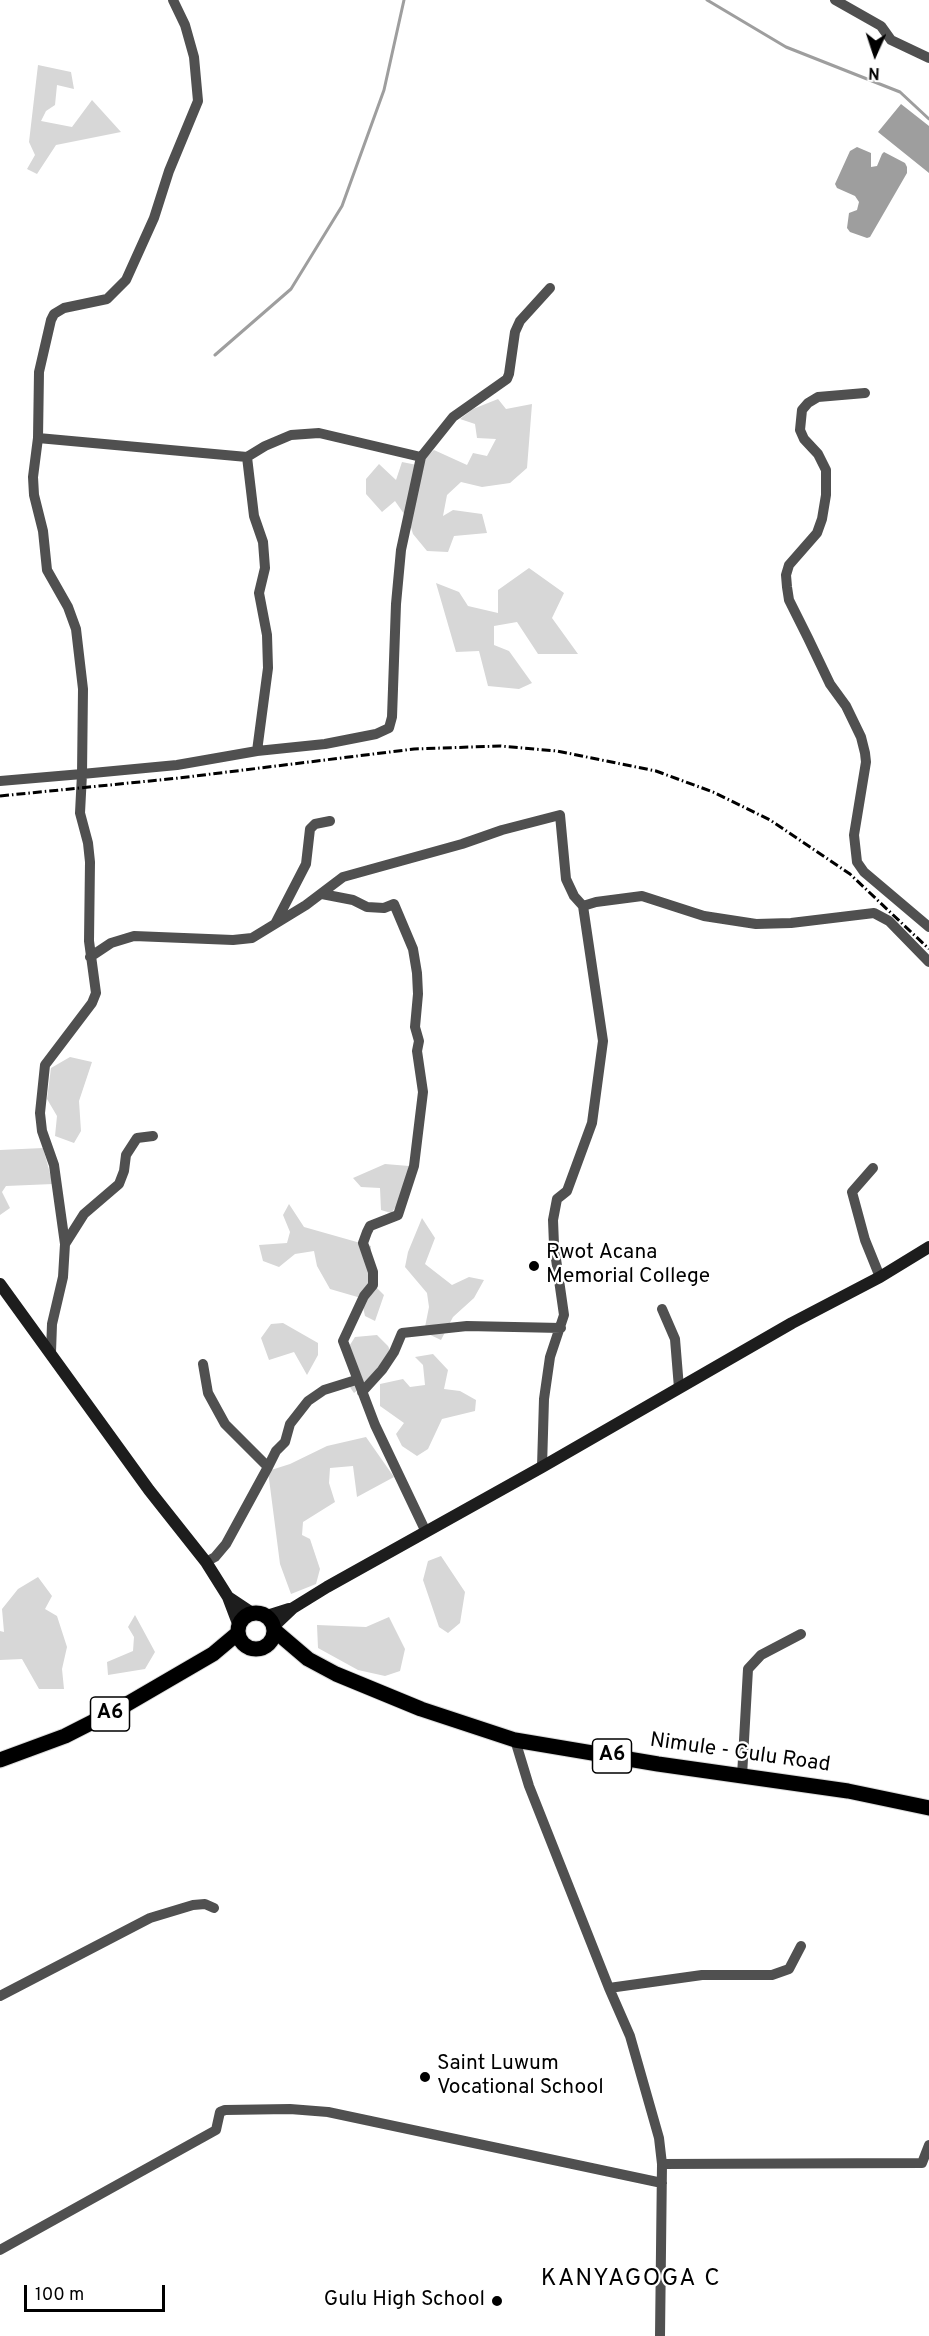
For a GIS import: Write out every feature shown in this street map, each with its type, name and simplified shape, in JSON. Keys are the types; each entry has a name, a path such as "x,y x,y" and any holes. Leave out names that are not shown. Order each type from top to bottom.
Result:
{"main road":[{"path":"241,1635 243,1619 267,1621 293,1608 792,1323 880,1277 929,1247"},
{"path":"0,1284 149,1490 206,1562 228,1597 241,1635"},
{"path":"228,1597 267,1621 273,1638 266,1647"},
{"name":"Nimule - Gulu Road","path":"267,1621 308,1659"},
{"name":"A6","path":"0,1760 65,1736 98,1720 213,1654 241,1635 258,1649 266,1647"},
{"name":"Nimule - Gulu Road","path":"266,1647 308,1659 336,1674 421,1709 515,1740 848,1791 929,1808"}],"street":[{"path":"51,1352 52,1324 63,1277 64,1244 54,1165 41,1126 44,1073 48,1060 94,999 96,981 90,957 88,843 80,813 83,689 80,660 74,620 50,579 45,562 43,531 35,504 33,486 38,438 39,372 52,317 64,308 107,298 126,280 154,218 169,171 198,101 194,57 185,25 172,0"},
{"path":"835,0 881,26 891,40 929,58"},
{"path":"0,781 177,765 257,751 326,744 376,734 389,728 392,717 401,550 421,457 453,417 507,379 515,332 520,321 550,288"},
{"path":"865,393 818,397 801,411 800,430 804,439 818,454 826,470 826,495 817,533 789,565 786,575 787,587 789,600 830,684 846,706 866,753 854,835 856,862 864,872 929,927"},
{"path":"38,438 247,457 291,435 319,433 421,457"},
{"path":"247,457 254,516 263,542 265,568 259,593 267,635 268,668 257,751"},
{"path":"90,957 111,943 134,936 244,940 274,925 343,878 462,844 502,830 560,816 567,879 574,896 583,906 603,1041 592,1123 567,1191 557,1199 553,1220 554,1245 563,1302 561,1328 550,1357 544,1399 542,1467"},
{"path":"274,925 306,864 310,829 315,824 330,821"},
{"path":"322,894 353,900 367,907 384,908 394,904 413,949 417,973 415,1027 419,1041 417,1052 423,1092 414,1166 398,1215 370,1226 364,1238 364,1249 373,1272 373,1285 364,1296 343,1341 375,1425 426,1532"},
{"path":"583,906 642,896 704,916 756,924 791,923 874,913 889,921 929,962"},
{"path":"64,1244 84,1214 119,1184 124,1171 123,1164 126,1155 137,1138 153,1136"},
{"path":"873,1168 852,1192 865,1240 880,1277"},
{"path":"662,1309 675,1339 679,1388"},
{"path":"362,1392 382,1370 394,1352 402,1333 467,1326 561,1328"},
{"path":"203,1364 208,1393 225,1424 268,1467"},
{"path":"206,1562 226,1544 276,1451 285,1442 290,1424 308,1401 324,1390 356,1380"},
{"path":"742,1776 748,1669 762,1655 801,1634"},
{"path":"515,1740 529,1785 630,2036 659,2138 662,2164 660,2336"},
{"path":"0,1996 150,1918 193,1905 205,1904 214,1908"},
{"path":"609,1988 702,1975 772,1975 789,1969 801,1946"},
{"path":"0,2250 216,2130 220,2112 225,2110 290,2109 328,2112 662,2183"},
{"path":"662,2164 925,2163 929,2145"}],"shaded area":[{"path":"38,65 71,72 74,89 57,85 55,105 46,111 41,121 72,127 92,100 121,132 56,145 37,174 27,169 35,155 29,142"},
{"path":"901,104 929,126 929,173 878,132"},
{"path":"857,147 871,153 871,167 877,166 884,152 905,163 907,167 907,173 870,237 867,238 850,232 847,228 849,213 857,210 859,202 855,196 837,188 835,184 850,151"},
{"path":"498,399 506,409 532,404 527,468 510,483 482,487 461,482 447,495 443,516 453,510 482,514 487,533 454,536 448,552 427,551 413,534 409,521 395,501 382,512 366,494 366,479 379,464 396,480 402,462 417,465 434,450 467,465 473,453 487,456 496,439 477,438 475,424 460,419 473,409"},
{"path":"529,568 564,593 552,618 578,654 538,654 517,622 494,626 494,645 509,651 532,683 519,689 488,686 479,651 456,652 436,583 459,592 468,606 498,613 498,590"},
{"path":"70,1057 92,1062 79,1101 81,1131 74,1143 55,1136 57,1116 47,1099 51,1068"},
{"path":"43,1148 53,1184 6,1186 2,1192 10,1208 0,1215 0,1150"},
{"path":"385,1164 409,1166 402,1199 391,1213 381,1210 380,1188 361,1187 353,1178"},
{"path":"289,1204 304,1227 371,1246 371,1278 374,1285 384,1295 375,1321 365,1316 361,1298 330,1289 317,1266 314,1251 295,1254 279,1267 263,1261 259,1245 287,1243 290,1232 283,1215"},
{"path":"422,1218 435,1238 425,1264 452,1285 469,1277 484,1280 474,1298 453,1317 441,1340 424,1332 429,1307 427,1293 405,1267 408,1252"},
{"path":"283,1323 318,1343 318,1355 307,1375 294,1352 269,1360 261,1338 271,1324"},
{"path":"377,1335 388,1346 393,1356 372,1380 354,1393 347,1383 356,1369 348,1348 355,1337"},
{"path":"433,1354 448,1370 444,1389 460,1391 476,1400 475,1411 442,1419 428,1449 417,1456 402,1446 396,1434 404,1423 380,1406 380,1384 403,1379 410,1387 425,1385 423,1365 415,1357"},
{"path":"366,1437 394,1477 357,1497 353,1466 330,1468 329,1483 335,1502 303,1522 302,1535 310,1539 320,1569 316,1584 291,1594 280,1564 268,1471 290,1464 327,1446"},
{"path":"441,1556 465,1592 460,1623 448,1633 439,1627 423,1580 428,1561"},
{"path":"38,1577 52,1596 45,1609 57,1616 67,1647 62,1669 64,1689 39,1689 22,1659 0,1660 0,1631 4,1632 2,1609 18,1589"},
{"path":"135,1615 155,1652 145,1669 108,1675 107,1662 133,1651 134,1637 128,1627"},
{"path":"389,1617 405,1649 400,1671 385,1676 358,1670 318,1648 317,1625 366,1627"}],"waterway":[{"path":"215,355 291,289 342,206 384,90 404,0"},
{"path":"707,0 786,47 900,92 929,119"}],"railway":[{"path":"0,796 179,778 414,749 500,746 557,751 656,771 713,792 770,820 850,874 929,949"}],"place":[{"name":"Rwot Acana Memorial College","path":"534,1266"},
{"name":"Saint Luwum Vocational School","path":"425,2077"},
{"name":"Gulu High School","path":"497,2301"}],"district":[{"name":"KANYAGOGA C","path":"631,2280"}]}
